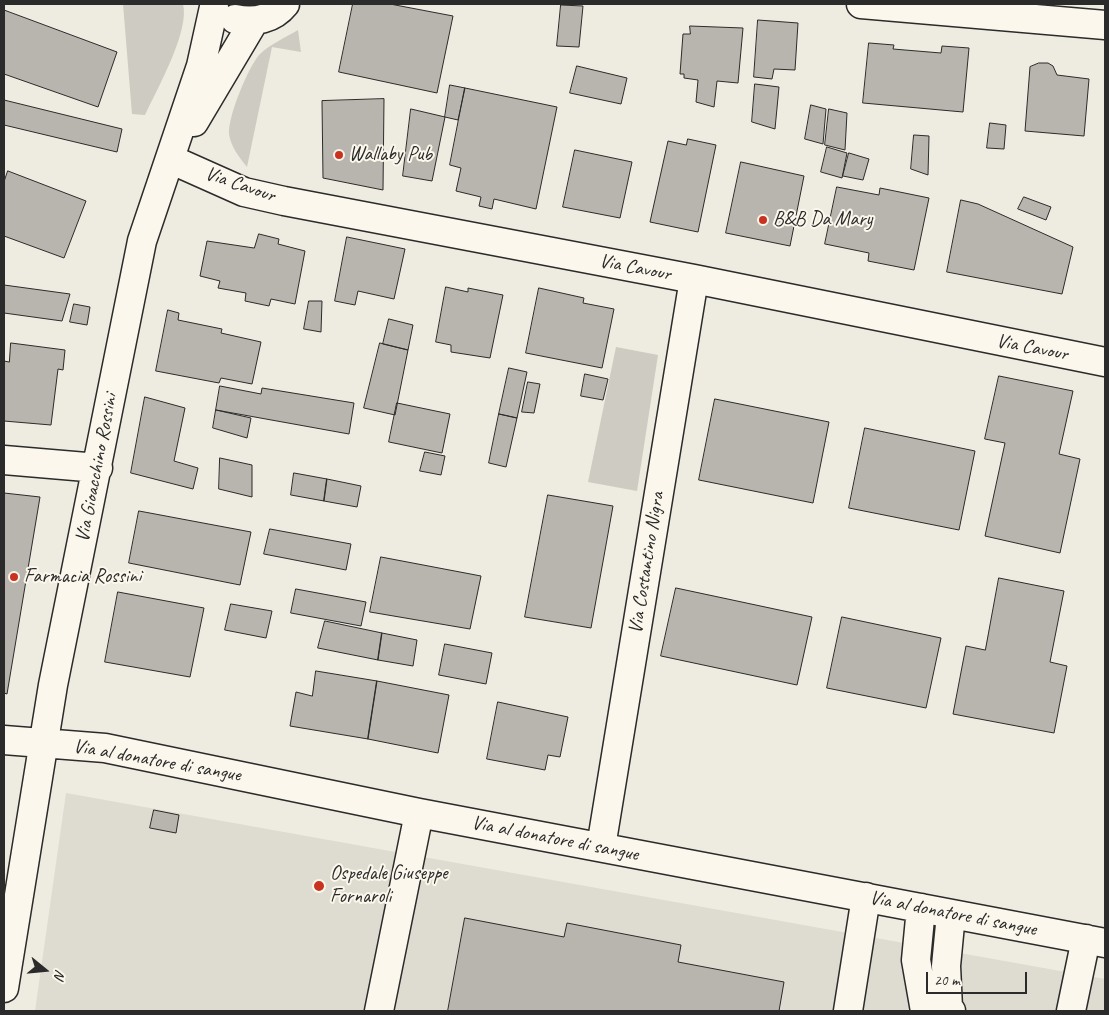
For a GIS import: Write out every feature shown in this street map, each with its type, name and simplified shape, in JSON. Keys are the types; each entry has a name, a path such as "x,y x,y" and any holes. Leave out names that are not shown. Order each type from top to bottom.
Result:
{"street":[{"path":"213,6 236,20 254,21 270,16 285,4"},
{"path":"861,4 1105,25"},
{"name":"Via Gioacchino Rossini","path":"4,988 53,685 142,241 201,66 213,6"},
{"name":"Via Gioacchino Rossini","path":"170,159 254,21"},
{"name":"Via Cavour","path":"170,159 244,192 284,201 694,279 1105,362"},
{"name":"Via Costantino Nigra","path":"600,847 694,279"},
{"path":"4,460 98,468"},
{"name":"Via al donatore di sangue","path":"4,740 105,748 419,813 1096,941"},
{"path":"379,1011 419,813"},
{"path":"848,1011 866,898"},
{"path":"920,908 916,960 925,1011"},
{"path":"951,914 946,966 948,1008 951,1011"},
{"path":"1070,1011 1096,941"}],"shaded area":[{"path":"123,4 183,4 182,29 177,44 145,115 132,114"},
{"path":"298,30 301,52 272,47 247,167 233,148 229,134 232,116 240,93 259,55"},
{"path":"616,347 658,355 637,491 588,482"},
{"name":"Ospedale Giuseppe Fornaroli","path":"66,793 1105,979 1105,1011 35,1011"}],"building":[{"path":"353,4 390,4 453,16 437,93 339,72"},
{"path":"561,5 583,6 579,47 557,46"},
{"path":"4,10 117,52 98,107 4,74"},
{"path":"758,20 798,23 795,70 774,69 772,79 754,77"},
{"path":"690,26 743,28 738,83 717,81 714,107 696,102 698,80 684,78 684,74 680,74 683,34 690,34"},
{"path":"869,43 894,45 893,49 941,53 942,46 969,48 963,112 863,103"},
{"path":"1039,63 1048,63 1053,66 1057,75 1089,79 1084,136 1025,131 1030,67"},
{"path":"577,66 627,78 621,104 570,93"},
{"path":"755,84 779,87 775,129 752,122"},
{"path":"450,85 465,88 458,120 445,117"},
{"path":"465,88 557,107 536,209 494,199 492,209 479,206 481,197 456,191 461,168 450,165"},
{"path":"384,99 383,190 323,178 322,101"},
{"path":"4,100 122,129 117,152 4,125"},
{"path":"811,105 826,109 823,144 805,139"},
{"path":"411,109 445,117 432,181 403,176"},
{"path":"829,109 847,113 845,150 825,145"},
{"path":"990,123 1006,125 1004,149 987,148"},
{"path":"914,135 929,136 928,175 911,169"},
{"path":"688,139 716,145 698,232 650,222 668,141 686,145"},
{"path":"827,147 847,153 842,178 821,172"},
{"path":"575,150 632,162 620,218 563,207"},
{"path":"849,153 869,159 863,180 843,176"},
{"path":"741,162 804,176 790,246 726,233"},
{"path":"8,171 86,201 64,258 4,236 4,182"},
{"path":"837,187 879,195 880,188 929,198 914,270 868,261 869,253 825,244"},
{"path":"1024,197 1051,207 1046,220 1018,209"},
{"path":"961,200 978,204 1073,247 1062,294 947,272"},
{"path":"259,234 279,239 278,244 305,251 295,304 271,299 269,306 245,301 246,293 218,288 220,281 200,276 207,241 254,248"},
{"path":"347,237 405,249 394,299 358,291 355,305 335,301"},
{"path":"4,285 70,294 62,321 4,313"},
{"path":"446,287 468,292 468,288 503,295 490,358 451,352 451,345 436,342"},
{"path":"539,288 584,298 583,303 614,309 602,368 526,353"},
{"path":"309,301 322,301 321,332 304,329"},
{"path":"74,304 90,307 87,325 70,322"},
{"path":"168,310 179,313 178,320 222,329 221,333 261,342 252,384 221,378 219,383 156,371"},
{"path":"389,319 413,325 408,350 383,344"},
{"path":"11,343 65,350 63,370 58,369 51,425 4,421 4,361 9,362"},
{"path":"380,343 408,350 395,415 364,408"},
{"path":"509,368 527,372 517,418 499,414"},
{"path":"585,374 608,379 603,400 581,396"},
{"path":"999,376 1073,391 1059,454 1080,459 1060,553 985,536 1005,443 985,439"},
{"path":"528,382 540,384 534,413 522,412"},
{"path":"220,386 261,394 262,388 354,403 349,434 216,410"},
{"path":"145,397 185,408 174,461 198,468 193,489 131,473"},
{"path":"715,399 829,422 813,503 699,480"},
{"path":"397,403 450,414 442,453 389,442"},
{"path":"216,410 251,418 247,438 213,428"},
{"path":"499,414 517,418 506,467 489,463"},
{"path":"865,428 975,451 959,530 849,508"},
{"path":"425,452 445,456 441,475 420,471"},
{"path":"220,458 252,465 252,497 219,489"},
{"path":"294,473 327,479 324,501 291,495"},
{"path":"327,479 361,486 357,507 324,501"},
{"path":"4,493 40,497 7,694 4,693"},
{"path":"548,495 613,506 591,628 525,617"},
{"path":"139,511 251,532 240,585 129,563"},
{"path":"270,529 351,544 346,570 264,554"},
{"path":"381,557 481,576 470,629 370,612"},
{"path":"999,578 1064,591 1050,662 1067,666 1054,733 953,714 966,646 985,650"},
{"path":"676,588 812,617 797,685 661,656"},
{"path":"296,589 366,602 361,626 291,613"},
{"path":"118,592 204,608 190,677 105,662"},
{"path":"231,604 272,611 266,638 225,630"},
{"path":"842,617 941,638 926,708 827,688"},
{"path":"325,621 382,633 378,660 318,648"},
{"path":"382,633 417,640 413,666 378,660"},
{"path":"445,644 492,653 486,684 439,675"},
{"path":"316,671 377,681 368,739 290,726 296,692 312,696"},
{"path":"377,681 449,695 438,753 368,739"},
{"path":"498,702 568,717 560,757 548,755 545,770 487,759"},
{"path":"154,810 179,815 176,833 150,828"},
{"path":"465,918 564,937 567,923 681,945 678,962 784,982 779,1011 448,1011"}],"place":[{"name":"Wallaby Pub","path":"339,155"},
{"name":"B&B Da Mary","path":"763,220"},
{"name":"Farmacia Rossini","path":"14,577"},
{"name":"Ospedale Giuseppe Fornaroli","path":"319,886"}]}
